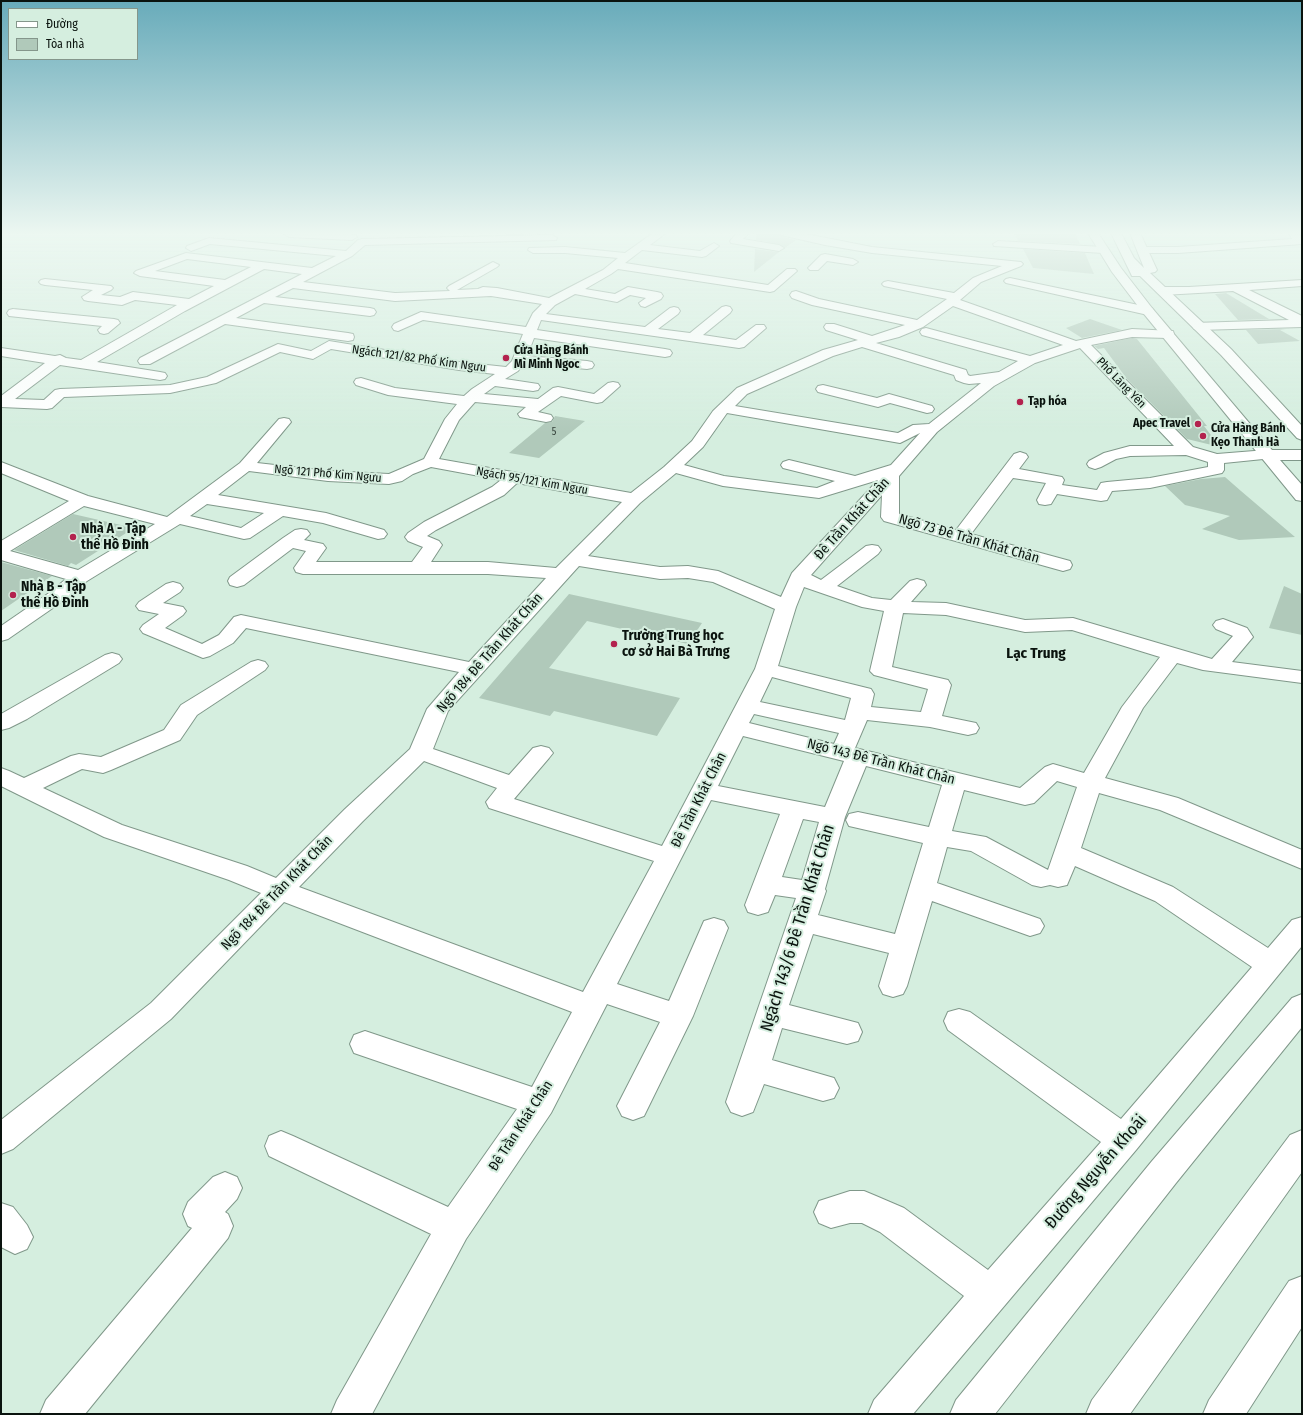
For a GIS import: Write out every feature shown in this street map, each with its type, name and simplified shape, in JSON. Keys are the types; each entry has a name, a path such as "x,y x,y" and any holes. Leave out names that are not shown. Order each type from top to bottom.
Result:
{"main road":[{"path":"105,299 122,301 126,299"},
{"path":"151,299 186,305 227,318 366,340"},
{"path":"84,364 197,299"},
{"path":"262,299 370,312"},
{"path":"145,361 262,299"},
{"path":"535,299 551,302"},
{"path":"430,462 452,419 469,399 509,371 520,359 529,332 537,316 551,302 556,299"},
{"path":"646,303 652,299"},
{"path":"812,299 816,302 922,328 1030,360"},
{"path":"955,299 1078,344"},
{"name":"Ngõ 184 Đê Trần Khát Chân","path":"1,1139 161,1012 279,890 420,752 438,709 561,574 634,499 673,468 698,444 718,414 742,392 828,353 894,334 922,328 955,299"},
{"path":"1093,299 1148,311"},
{"path":"1140,299 1302,496"},
{"path":"1171,299 1226,352 1302,435"},
{"path":"1256,299 1302,322"},
{"path":"693,336 726,310"},
{"path":"648,330 674,311"},
{"path":"13,313 114,323 104,330"},
{"path":"383,354 394,346 391,346 396,335 421,316 508,328 664,353"},
{"path":"537,316 693,336 739,344 760,328"},
{"path":"1198,326 1302,322"},
{"path":"50,323 138,333"},
{"path":"830,327 901,356 961,373 961,376 969,380 1002,376"},
{"path":"491,338 508,328"},
{"name":"Đê Trần Khát Chân","path":"351,1414 454,1227 540,1103 704,791 766,668 786,607 799,577 894,472 930,419 1030,360 1078,344 1112,336 1132,333 1168,334"},
{"path":"705,350 716,340"},
{"path":"955,352 966,342"},
{"name":"Phố Lãng Yên","path":"1078,344 1187,450 1216,459 1267,455 1302,455"},
{"name":"Ngách 121/82 Phố Kim Ngưu","path":"1,402 47,404 60,393 170,389 211,380 278,348 313,355 329,345 458,366 509,371"},
{"path":"1,352 160,376"},
{"path":"520,359 587,365"},
{"path":"1,402 35,376 60,360"},
{"path":"361,382 394,392 541,404"},
{"path":"493,382 533,387"},
{"path":"546,418 525,414 558,391 598,399 613,386"},
{"path":"724,408 900,438 930,419 906,403 888,398 878,403 823,389"},
{"path":"849,429 879,410 890,413 906,403"},
{"path":"1,635 56,597 80,577 178,522 203,498 246,466 284,422"},
{"path":"1095,464 1110,456 1130,451 1187,450"},
{"path":"961,536 1020,458"},
{"path":"1009,472 1056,480 1048,494 1101,496 1107,486 1150,483 1216,470 1216,459"},
{"name":"Ngõ 121 Phố Kim Ngưu","path":"246,466 328,476 389,479 396,478 407,471 430,462"},
{"name":"Ngách 95/121 Kim Ngưu","path":"430,462 634,499"},
{"path":"789,465 854,482"},
{"path":"1,467 82,500 178,522 244,534 281,510"},
{"path":"673,468 723,481 820,493 833,487 894,472"},
{"name":"Ngõ 73 Đê Trần Khát Chân","path":"894,472 890,517 1064,565"},
{"path":"417,568 433,545 414,537 430,526 498,490 514,477"},
{"path":"203,498 326,518 378,534"},
{"path":"1,549 82,500"},
{"path":"237,581 289,542 326,518"},
{"path":"289,542 317,548 303,568 488,568 561,574"},
{"path":"823,588 872,550"},
{"path":"1,554 80,577"},
{"path":"575,560 660,573 688,572 718,577 786,607"},
{"path":"799,577 823,588 869,603 895,607 946,610 1025,626 1073,624 1203,664 1302,677"},
{"path":"917,585 895,607 881,671 940,684 930,720"},
{"path":"173,588 146,606 176,611 150,629 203,652 226,639 241,621 474,669"},
{"path":"1217,666 1242,637 1240,632 1223,625"},
{"path":"704,791 937,837 977,843 1049,878 1066,852 1091,782 1133,707 1172,655"},
{"path":"1,723 112,659"},
{"path":"23,788 79,762 103,765 172,735 189,710 258,666"},
{"name":"Ngách 143/6 Đê Trần Khát Chân","path":"742,1102 813,891 846,818 850,754 863,694 766,668"},
{"path":"747,706 856,721 930,720 968,728"},
{"name":"Ngõ 143 Đê Trần Khát Chân","path":"736,727 1025,797 1053,772 1091,782"},
{"path":"420,752 513,785"},
{"path":"541,753 498,802 669,857"},
{"path":"1,776 23,788 113,830 238,873 279,890 595,999 678,1016"},
{"path":"893,986 955,780"},
{"path":"1091,782 1169,804 1302,860"},
{"path":"794,809 763,895 813,891"},
{"path":"1066,852 1164,894 1270,964"},
{"path":"923,888 1030,926"},
{"path":"803,921 905,947"},
{"name":"Đường Nguyễn Khoái","path":"888,1414 1124,1140 1302,927"},
{"path":"634,1106 678,1016 714,928"},
{"path":"970,1414 1164,1172 1302,1006"},
{"path":"772,1013 847,1032"},
{"path":"960,1021 1124,1140"},
{"path":"365,1044 540,1103"},
{"path":"754,1068 823,1088"},
{"path":"1106,1414 1302,1145"},
{"path":"281,1146 454,1227"},
{"path":"60,1414 216,1226 200,1214 225,1188"},
{"path":"831,1212 850,1207 864,1207 892,1220 991,1294"},
{"path":"1223,1414 1302,1294"}],"building":[{"path":"1219,299 1236,299 1269,319 1238,320"},
{"path":"1090,319 1122,330 1082,338 1066,328"},
{"path":"1286,329 1280,330 1300,341 1258,344 1246,330"},
{"path":"1132,338 1137,339 1207,426 1204,426 1220,447 1187,439 1127,379 1104,348 1098,349 1094,346"},
{"path":"555,416 585,421 539,458 509,453 545,423 552,422"},
{"path":"1225,477 1295,537 1239,540 1202,529 1230,516 1185,505 1165,486 1201,479"},
{"name":"Nhà A - Tập thể Hồ Đình","path":"73,514 134,528 76,565 71,563 68,566 14,550"},
{"name":"Nhà B - Tập thể Hồ Đình","path":"1,562 52,576 1,611"},
{"path":"1284,586 1302,594 1302,635 1269,628"},
{"path":"569,594 702,623 688,644 587,621 549,668 680,698 657,736 554,711 550,716 479,698"}],"place":[{"name":"Cửa Hàng Bánh Mì Minh Ngoc","path":"506,358"},
{"name":"Tạp hóa","path":"1020,402"},
{"name":"Apec Travel","path":"1198,424"},
{"name":"Cửa Hàng Bánh Kẹo Thanh Hà","path":"1203,436"},
{"name":"Nhà A - Tập thể Hồ Đình","path":"73,537"},
{"name":"Nhà B - Tập thể Hồ Đình","path":"13,595"},
{"name":"Trường Trung học cơ sở Hai Bà Trưng","path":"614,644"}],"district":[{"name":"Lạc Trung","path":"1036,654"}]}
